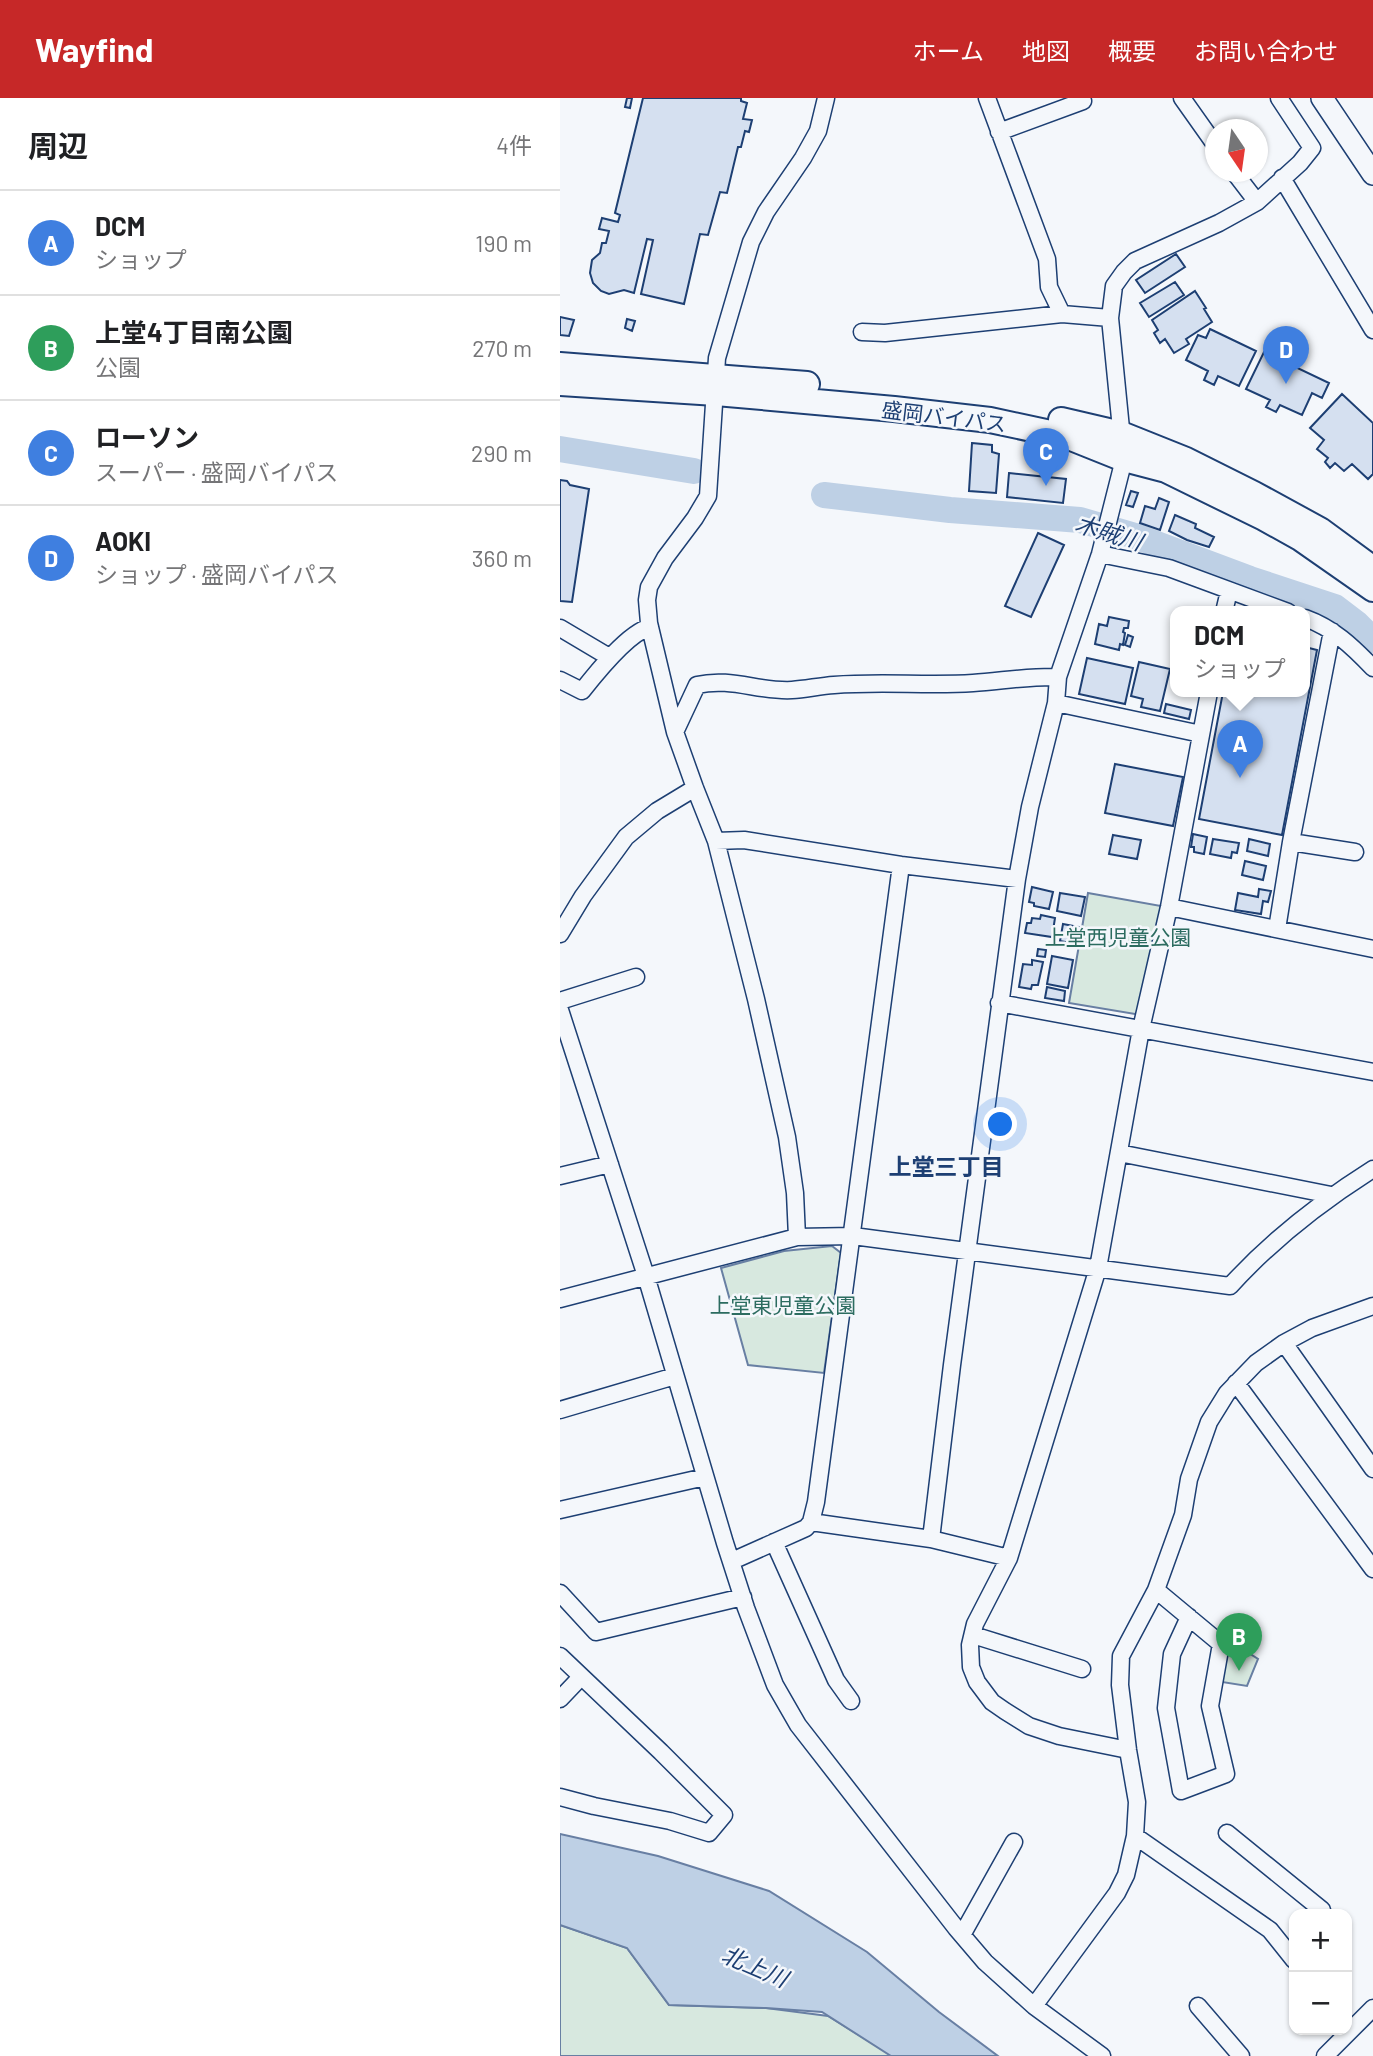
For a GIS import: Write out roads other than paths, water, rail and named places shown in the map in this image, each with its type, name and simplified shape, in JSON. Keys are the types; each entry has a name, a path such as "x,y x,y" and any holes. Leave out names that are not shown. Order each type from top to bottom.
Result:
{"highway":[{"name":"盛岡バイパス","path":"560,365 990,420 1186,460 1320,530 1373,569"},
{"name":"盛岡バイパス","path":"560,383 716,384"},
{"name":"盛岡バイパス","path":"1122,446 1300,538 1373,589"},
{"path":"1186,460 1317,513 1373,553"}],"main road":[{"path":"1322,98 1371,168"}],"street":[{"path":"797,1237 795,1193 787,1137 756,999 716,841 675,732 650,627 648,600 649,587 665,558 708,496 717,358 751,242 765,212 803,158 818,131 826,98"},
{"path":"987,98 1047,259 1049,287 1062,314"},
{"path":"1182,98 1205,130"},
{"path":"932,1539 1017,879 1030,807 1056,703 1058,677 1110,516 1122,446 1110,318 1114,286 1135,261 1219,223 1257,202 1300,163 1312,148 1279,98"},
{"path":"999,132 1083,100"},
{"path":"1282,178 1373,330"},
{"path":"1242,182 1257,202"},
{"path":"862,332 885,333 1062,314 1110,318"},
{"path":"1101,547 1169,568 1271,606"},
{"path":"1225,606 1228,591"},
{"path":"1310,620 1348,642 1373,668"},
{"path":"560,680 582,691 609,657 643,629 650,627"},
{"path":"560,628 609,657"},
{"path":"1276,929 1332,631"},
{"path":"675,732 696,685 712,682 788,691 835,685 919,685 1038,676 1058,677"},
{"path":"1128,1750 1059,1736 1029,1726 992,1702 977,1682 971,1667 970,1645 975,1624 1009,1558 1098,1268 1141,1029 1169,907 1208,697"},
{"path":"1056,703 1200,734"},
{"path":"560,934 625,837 657,811 695,788"},
{"path":"716,841 744,840 901,865 1017,879"},
{"path":"1291,842 1355,852"},
{"path":"732,1561 806,1528 811,1522 816,1502 901,865"},
{"path":"1169,907 1373,949"},
{"path":"560,1001 636,977"},
{"path":"999,1003 1373,1072"},
{"path":"560,1010 646,1276 674,1376 743,1597 775,1685 798,1725 985,1962 1034,2006 1102,2056"},
{"path":"1119,1153 1331,1195"},
{"path":"560,1176 610,1164"},
{"path":"560,1299 797,1237 853,1236 1230,1286 1260,1254 1331,1195 1373,1168"},
{"path":"1034,2006 1117,1893 1126,1875 1135,1836 1137,1802 1120,1685 1121,1656 1156,1590 1184,1515 1189,1479 1209,1422 1227,1392 1256,1363 1284,1343 1312,1328 1373,1306"},
{"path":"1284,1343 1373,1469"},
{"path":"560,1410 674,1376"},
{"path":"1236,1383 1373,1569"},
{"path":"560,1510 705,1477"},
{"path":"811,1522 932,1539 1009,1558"},
{"path":"774,1542 836,1680 851,1701"},
{"path":"1156,1590 1189,1617 1222,1644 1210,1706 1226,1774 1181,1791 1166,1708 1172,1654 1189,1617"},
{"path":"560,1593 596,1632 743,1597"},
{"path":"973,1635 1082,1669"},
{"path":"560,1656 724,1815 709,1833 670,1821 560,1797"},
{"path":"560,1699 581,1677"},
{"path":"1227,1833 1321,1909"},
{"path":"1135,1836 1270,1930 1289,1947"},
{"path":"962,1935 1014,1842"},
{"path":"1198,2006 1241,2056"},
{"path":"1352,2019 1373,2008"},
{"path":"1325,2056 1340,2035"}],"water":[{"name":"北上川","path":"560,1834 658,1856 769,1891 867,1952 939,2012 998,2056 891,2056 822,2012 669,2005 627,1948 560,1925"}],"waterway":[{"name":"木賊川","path":"560,449 694,471"},
{"name":"木賊川","path":"824,495 950,510 1080,520 1135,536 1335,607 1373,640"}],"place":[{"name":"AOKI","path":"1286,384"},
{"name":"ローソン","path":"1046,486"},
{"name":"DCM","path":"1240,778"},
{"name":"上堂4丁目南公園","path":"1239,1671"}],"district":[{"name":"上堂三丁目","path":"946,1166"}],"park label":[{"name":"上堂西児童公園","path":"1118,936"},
{"name":"上堂東児童公園","path":"783,1304"}]}
